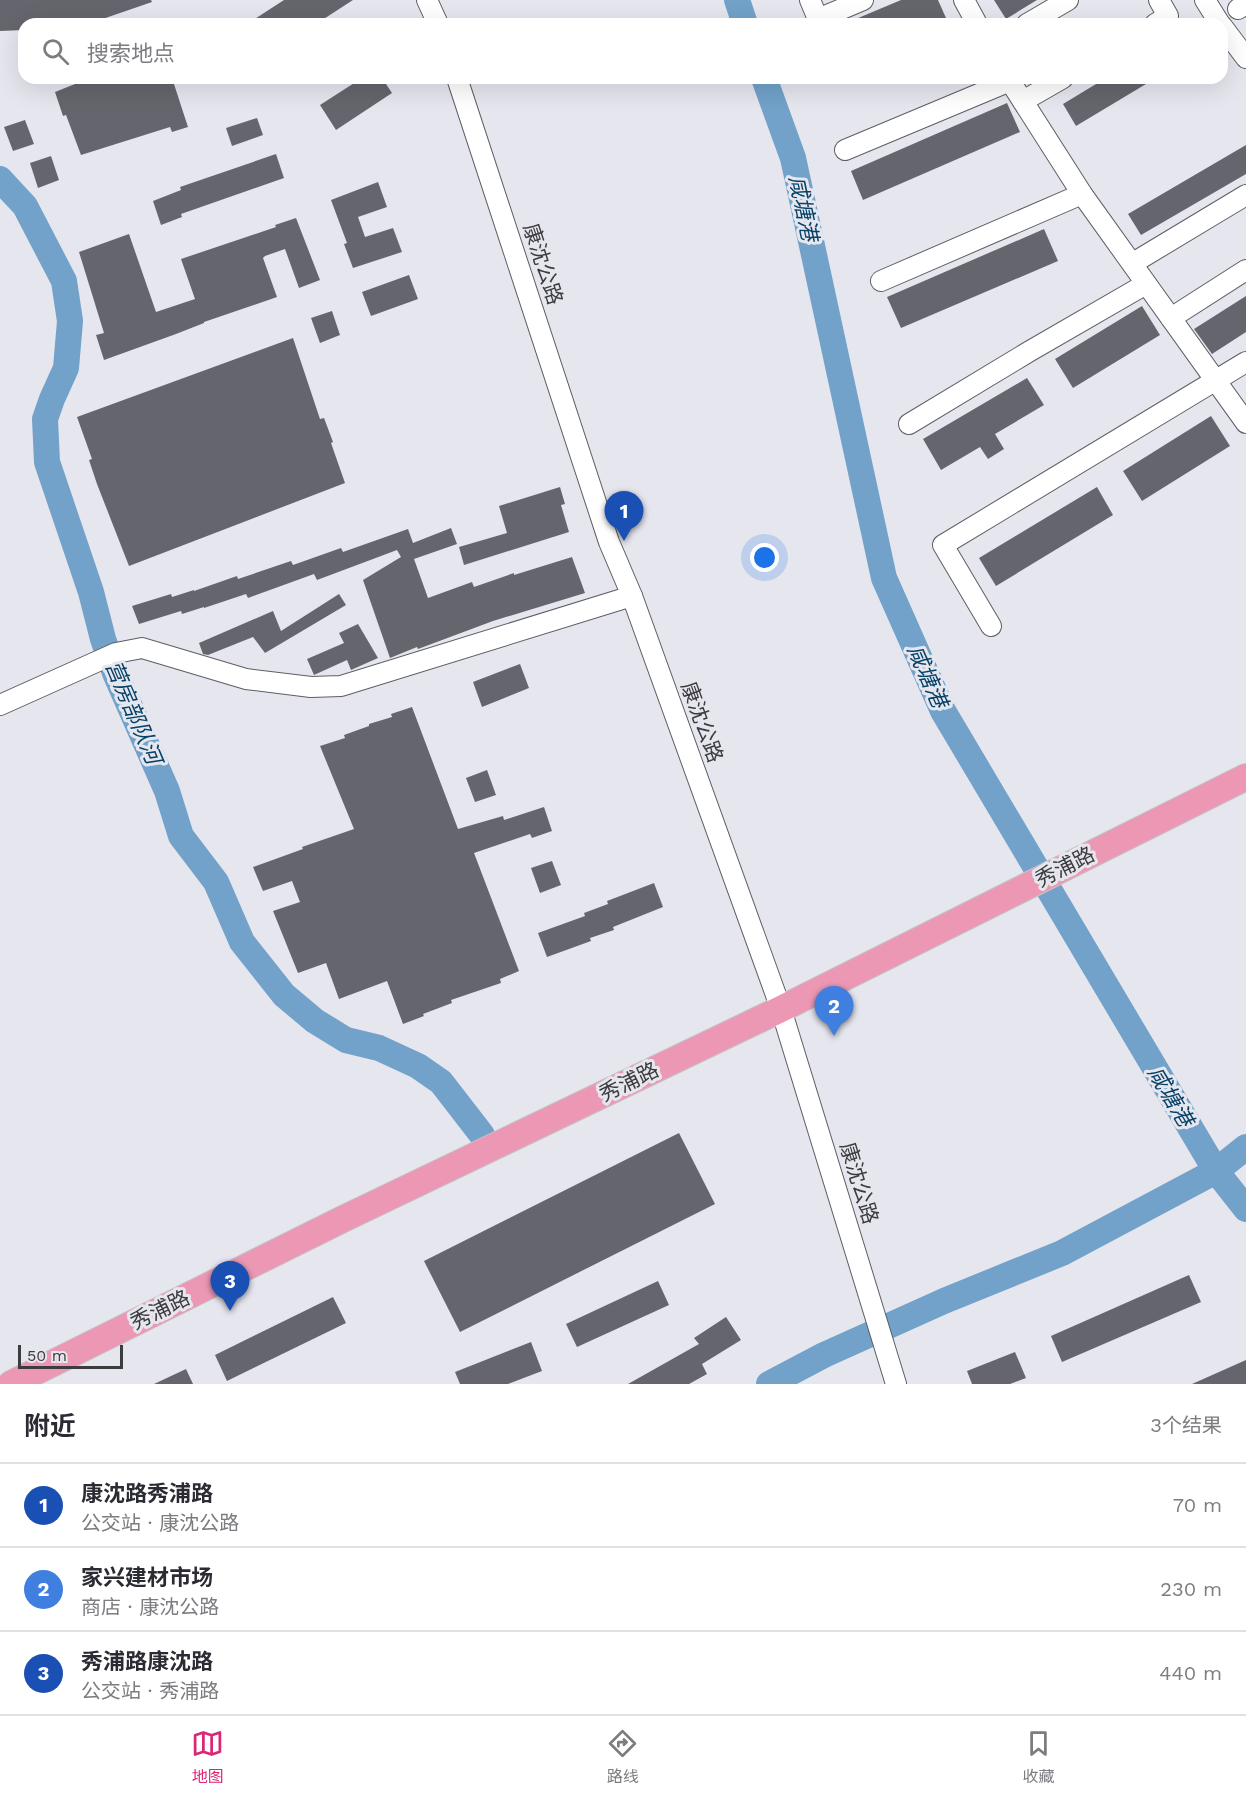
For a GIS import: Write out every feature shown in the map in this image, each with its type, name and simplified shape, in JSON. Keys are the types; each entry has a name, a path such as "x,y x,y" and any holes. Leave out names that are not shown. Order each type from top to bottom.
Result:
{"main road":[{"name":"秀浦路","path":"11,1384 353,1214 781,1009 1246,777"}],"street":[{"path":"427,0 435,18"},
{"path":"810,0 818,18"},
{"path":"820,18 863,0"},
{"path":"964,0 974,18"},
{"path":"1037,18 1068,0"},
{"path":"1159,0 1168,16 1165,18"},
{"path":"1205,0 1217,18"},
{"path":"1228,34 1246,58"},
{"name":"康沈公路","path":"459,84 609,542 632,596 781,1009 896,1384"},
{"path":"845,150 1000,84"},
{"path":"1012,84 1082,194 1246,423"},
{"path":"1023,101 1053,84"},
{"path":"881,281 1082,194"},
{"path":"1133,263 1246,195"},
{"path":"1171,318 1246,270"},
{"path":"909,424 1029,351 1146,284"},
{"path":"991,626 943,545 1246,362"},
{"path":"0,705 109,656 142,648 246,679 310,687 341,686 632,596"}],"building":[{"path":"0,0 151,0 152,2 105,18 18,18 18,30 0,31"},
{"path":"284,0 353,0 325,18 256,18"},
{"path":"901,0 938,0 946,18 858,18"},
{"path":"994,0 1037,0 1008,18 1005,18"},
{"path":"75,84 174,84 188,127 172,132 170,127 81,155 55,92"},
{"path":"353,84 386,84 392,93 336,130 320,105"},
{"path":"1096,84 1146,84 1076,126 1063,104"},
{"path":"1007,103 1020,132 863,200 851,171"},
{"path":"257,118 263,135 232,146 226,128"},
{"path":"25,120 34,144 13,151 4,127"},
{"path":"1246,145 1246,174 1141,235 1128,214"},
{"path":"276,154 284,178 181,214 182,217 161,225 153,201 181,190 180,187"},
{"path":"51,156 59,180 38,188 30,163"},
{"path":"378,182 387,207 358,217 365,237 393,228 402,252 353,268 344,244 347,243 331,200"},
{"path":"296,218 320,280 299,288 285,249 265,256 263,258 277,297 104,360 96,335 104,333 79,252 129,234 156,312 195,299 181,259"},
{"path":"1044,229 1058,261 901,328 887,297"},
{"path":"409,275 418,299 371,316 362,292"},
{"path":"1246,296 1246,332 1212,354 1194,329"},
{"path":"1142,306 1160,335 1073,388 1055,359"},
{"path":"332,311 340,335 320,343 311,318"},
{"path":"293,338 320,419 324,418 333,442 331,443 345,483 129,566 97,484 89,460 92,459 77,417"},
{"path":"1027,378 1044,405 995,434 1004,449 988,459 980,447 941,470 923,439"},
{"path":"1211,416 1230,446 1142,501 1123,471"},
{"path":"560,487 565,504 561,505 569,532 464,565 459,547 507,533 499,506"},
{"path":"1097,487 1113,515 996,586 979,558"},
{"path":"451,528 457,544 414,559 428,598 472,582 474,587 572,557 585,593 493,621 390,658 363,580 401,557 397,550 317,580 314,574 248,598 246,594 204,608 182,614 181,611 139,624 132,606 171,594 172,597 194,591 237,576 238,579 291,561 293,565 341,548 343,552 408,529 413,543"},
{"path":"339,594 346,605 265,653 253,637 208,655 203,654 199,643 273,611 281,631"},
{"path":"358,624 378,658 351,670 347,660 314,675 307,659 344,643 339,633"},
{"path":"520,664 529,688 482,707 473,682"},
{"path":"412,707 458,829 503,816 504,820 544,807 552,831 532,838 530,834 474,853 519,971 500,979 501,983 451,1000 452,1003 403,1024 387,981 339,999 326,963 298,973 273,911 300,902 292,881 263,891 253,867 354,829 320,746 345,738 344,735"},
{"path":"487,770 496,795 475,802 466,778"},
{"path":"552,861 561,885 540,893 531,868"},
{"path":"654,883 663,907 613,927 614,930 590,938 591,941 547,957 538,933 585,916 584,913 608,904 607,901"},
{"path":"679,1133 715,1204 460,1332 424,1261"},
{"path":"1189,1275 1201,1302 1062,1362 1051,1336"},
{"path":"658,1281 669,1305 577,1347 566,1324"},
{"path":"333,1297 346,1323 227,1381 215,1355"},
{"path":"726,1317 741,1340 702,1364 707,1374 689,1384 628,1384 699,1344 694,1338"},
{"path":"531,1342 542,1371 508,1384 460,1384 455,1372"},
{"path":"1015,1352 1026,1378 1010,1384 972,1384 967,1371"},
{"path":"1246,1360 1246,1384 1192,1384"},
{"path":"186,1369 193,1384 154,1384"}],"waterway":[{"name":"咸塘港","path":"737,0 743,18"},
{"name":"咸塘港","path":"766,84 793,158 884,578 943,711 1216,1171 1246,1209"},
{"name":"营房部队河","path":"0,179 25,206 64,281 70,321 66,368 45,419 47,462 91,592 103,639 115,673 167,791 181,836 216,882 242,942 284,995 315,1021 346,1040 379,1048 418,1066 441,1082 482,1135"},
{"path":"769,1384 824,1355 944,1301 1062,1253 1216,1171 1246,1147"}],"place":[{"name":"康沈路秀浦路","path":"624,541"},
{"name":"家兴建材市场","path":"834,1036"},
{"name":"秀浦路康沈路","path":"230,1311"}]}
